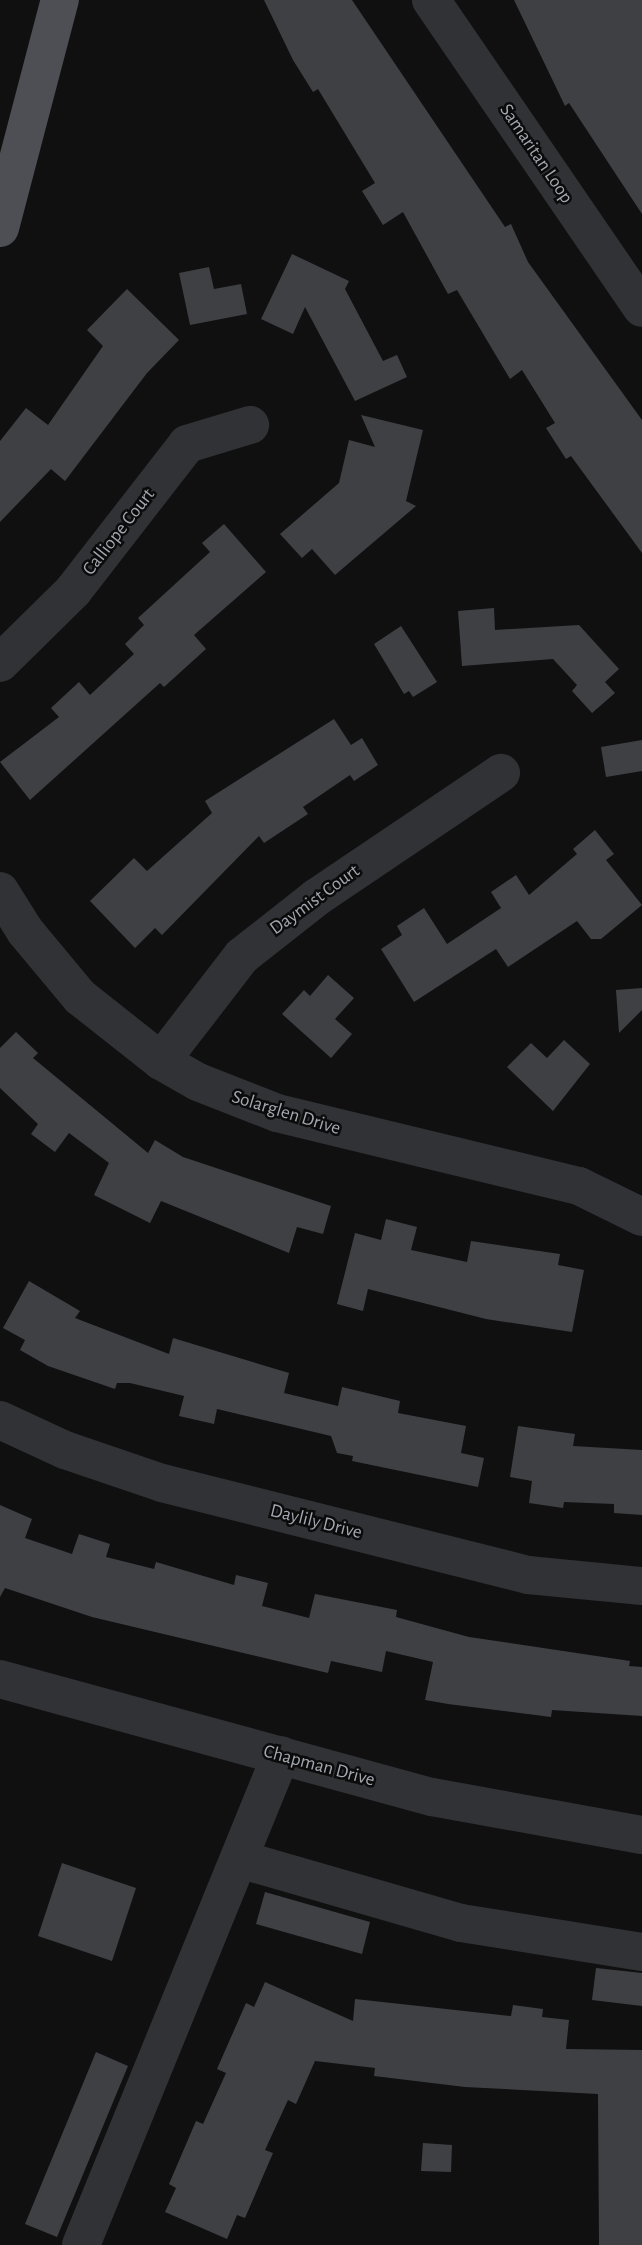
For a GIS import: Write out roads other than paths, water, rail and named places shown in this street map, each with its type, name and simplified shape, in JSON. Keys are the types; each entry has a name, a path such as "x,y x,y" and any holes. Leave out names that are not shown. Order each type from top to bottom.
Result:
{"main road":[{"path":"0,228 60,0"}],"street":[{"name":"Samaritan Loop","path":"430,0 642,308"},
{"name":"Calliope Court","path":"0,663 73,592 187,444 250,425"},
{"name":"Daymist Court","path":"161,1061 242,956 317,897 501,773"},
{"name":"Solarglen Drive","path":"0,891 25,931 80,997 161,1061 232,1098 277,1113 579,1186 638,1206"},
{"name":"Daylily Drive","path":"0,1420 65,1450 162,1483 528,1574 642,1586"},
{"name":"Chapman Drive","path":"0,1679 444,1799 642,1835"},
{"path":"80,2245 281,1755"},
{"path":"239,1859 461,1923 642,1952"}]}
